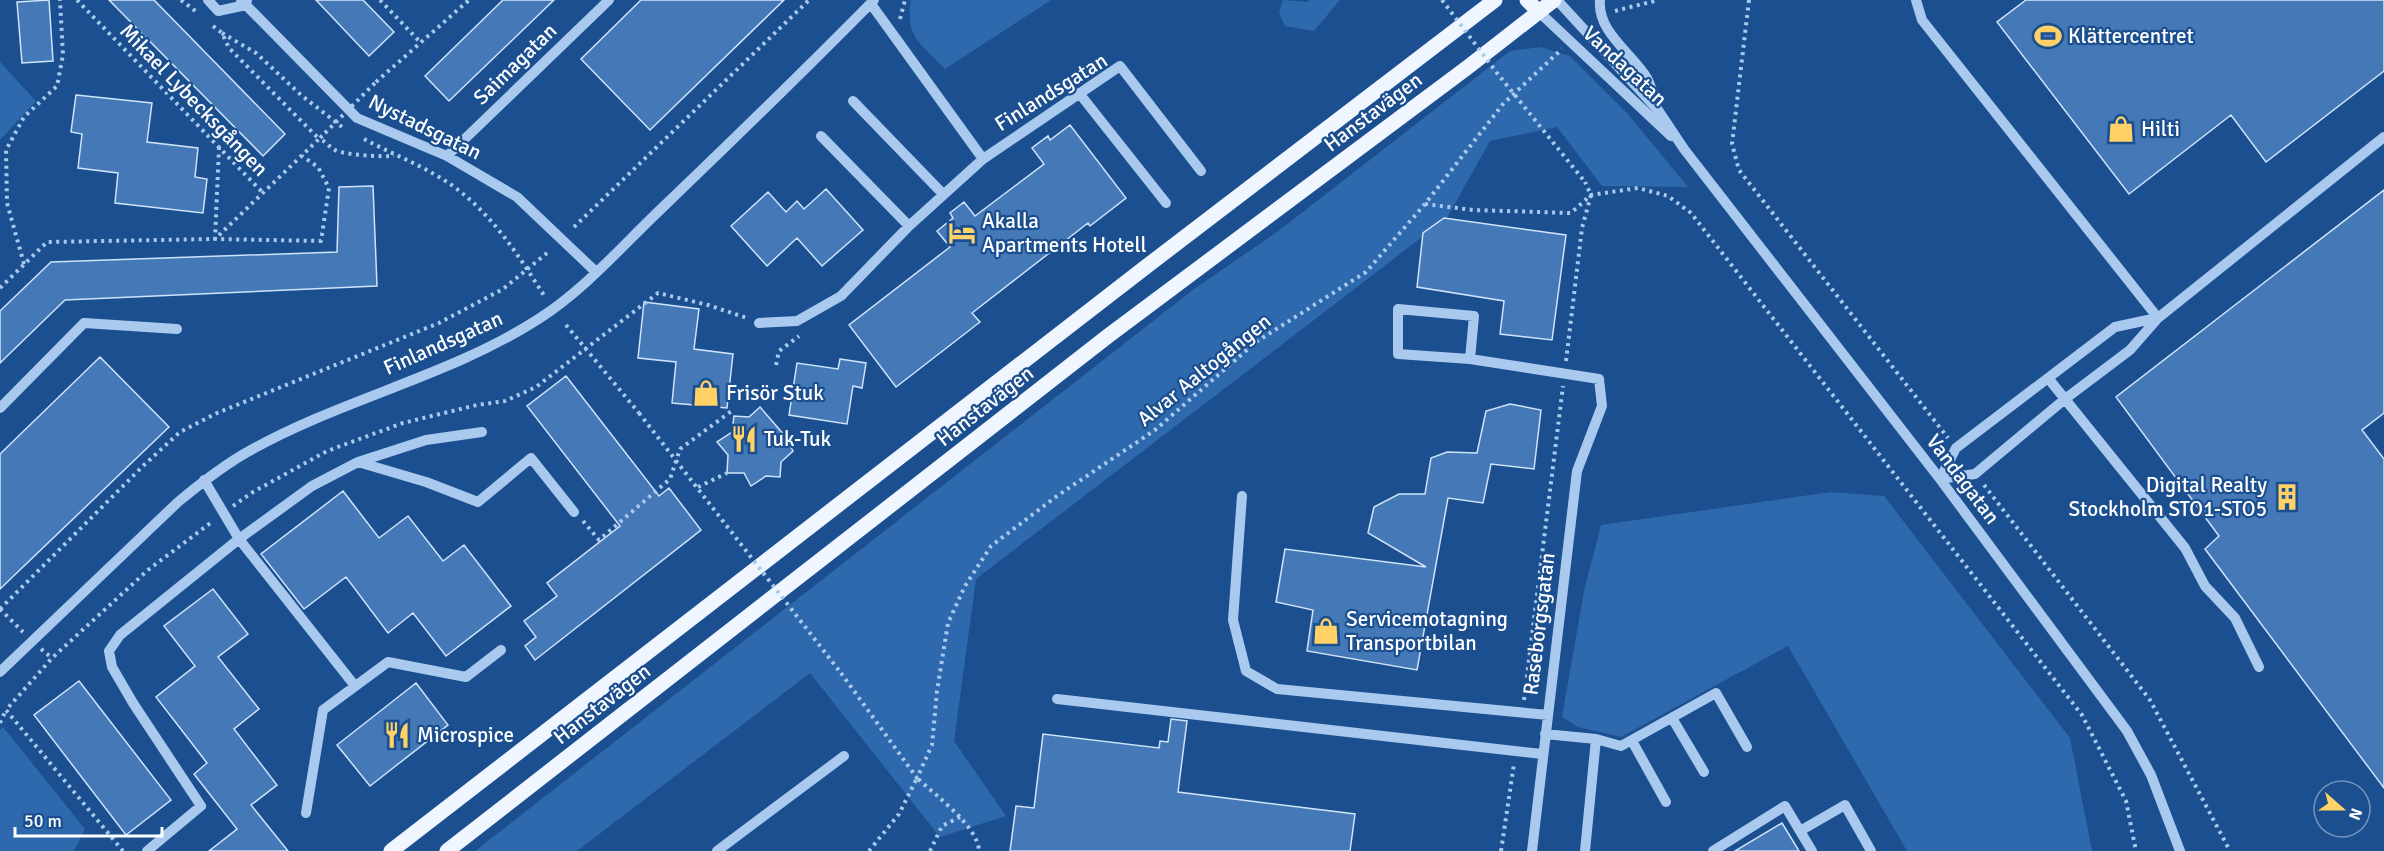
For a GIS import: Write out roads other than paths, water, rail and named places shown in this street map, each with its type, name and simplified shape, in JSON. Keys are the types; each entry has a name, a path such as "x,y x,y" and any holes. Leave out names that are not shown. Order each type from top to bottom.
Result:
{"main road":[{"name":"Hanstavägen","path":"392,851 1156,259 1495,0"},
{"path":"1527,0 1539,12"},
{"name":"Hanstavägen","path":"447,851 1108,336 1555,0"}],"street":[{"name":"Nystadsgatan","path":"208,0 218,11 245,2 357,118 447,156 517,197 596,272"},
{"name":"Saimagatan","path":"447,156 609,0"},
{"name":"Vandagatan","path":"1555,0 1658,110 1684,149 1940,479 2127,731 2151,775 2180,851"},
{"name":"Vandagatan","path":"1600,0 1600,15 1607,29 1648,79 1658,110"},
{"path":"1916,0 1922,20 2158,318"},
{"name":"Finlandsgatan","path":"0,672 204,480 252,450 311,422 480,351 521,330 560,303 596,272 873,2 983,159"},
{"name":"Vandagatan","path":"1539,12 1684,149"},
{"name":"Finlandsgatan","path":"759,323 797,321 841,296 909,226 983,159 1120,66 1201,171"},
{"path":"1079,93 1166,203"},
{"path":"853,101 943,194"},
{"path":"821,136 909,226"},
{"path":"1940,479 1976,474 2065,399 2130,350 2158,318 2384,136"},
{"path":"1398,309 1474,316 1470,359 1398,354 1398,309"},
{"path":"1940,479 1956,448 2115,327 2158,318"},
{"path":"0,408 84,323 177,329"},
{"name":"Raseborgsgatan","path":"1470,359 1599,379 1602,406 1577,471 1532,851"},
{"path":"2048,378 2185,548 2205,586 2235,618 2259,667"},
{"path":"147,851 201,806 112,667 110,651 120,635 239,539 312,486 358,462 426,440 482,432"},
{"path":"358,462 426,482 478,502 531,458 574,512"},
{"path":"204,480 239,539 355,686"},
{"path":"1242,496 1233,620 1245,671 1277,689 1548,715"},
{"path":"306,813 323,710 388,662 466,677 501,650"},
{"path":"1545,734 1596,739 1621,746 1716,693 1747,747"},
{"path":"1057,699 1542,754"},
{"path":"1672,717 1704,772"},
{"path":"1585,851 1596,739"},
{"path":"1632,741 1666,802"},
{"path":"717,851 844,756"},
{"path":"1800,831 1845,805 1871,851"},
{"path":"1713,851 1785,806 1812,851"}],"place":[{"name":"Klättercentret","path":"2048,36"},
{"name":"Hilti","path":"2121,129"},
{"name":"Akalla Apartments Hotell","path":"962,233"},
{"name":"Frisör Stuk","path":"706,393"},
{"name":"Tuk-Tuk","path":"744,439"},
{"name":"Digital Realty Stockholm STO1-STO5","path":"2287,497"},
{"name":"Servicemotagning Transportbilan","path":"1326,631"},
{"name":"Microspice","path":"397,735"}]}
